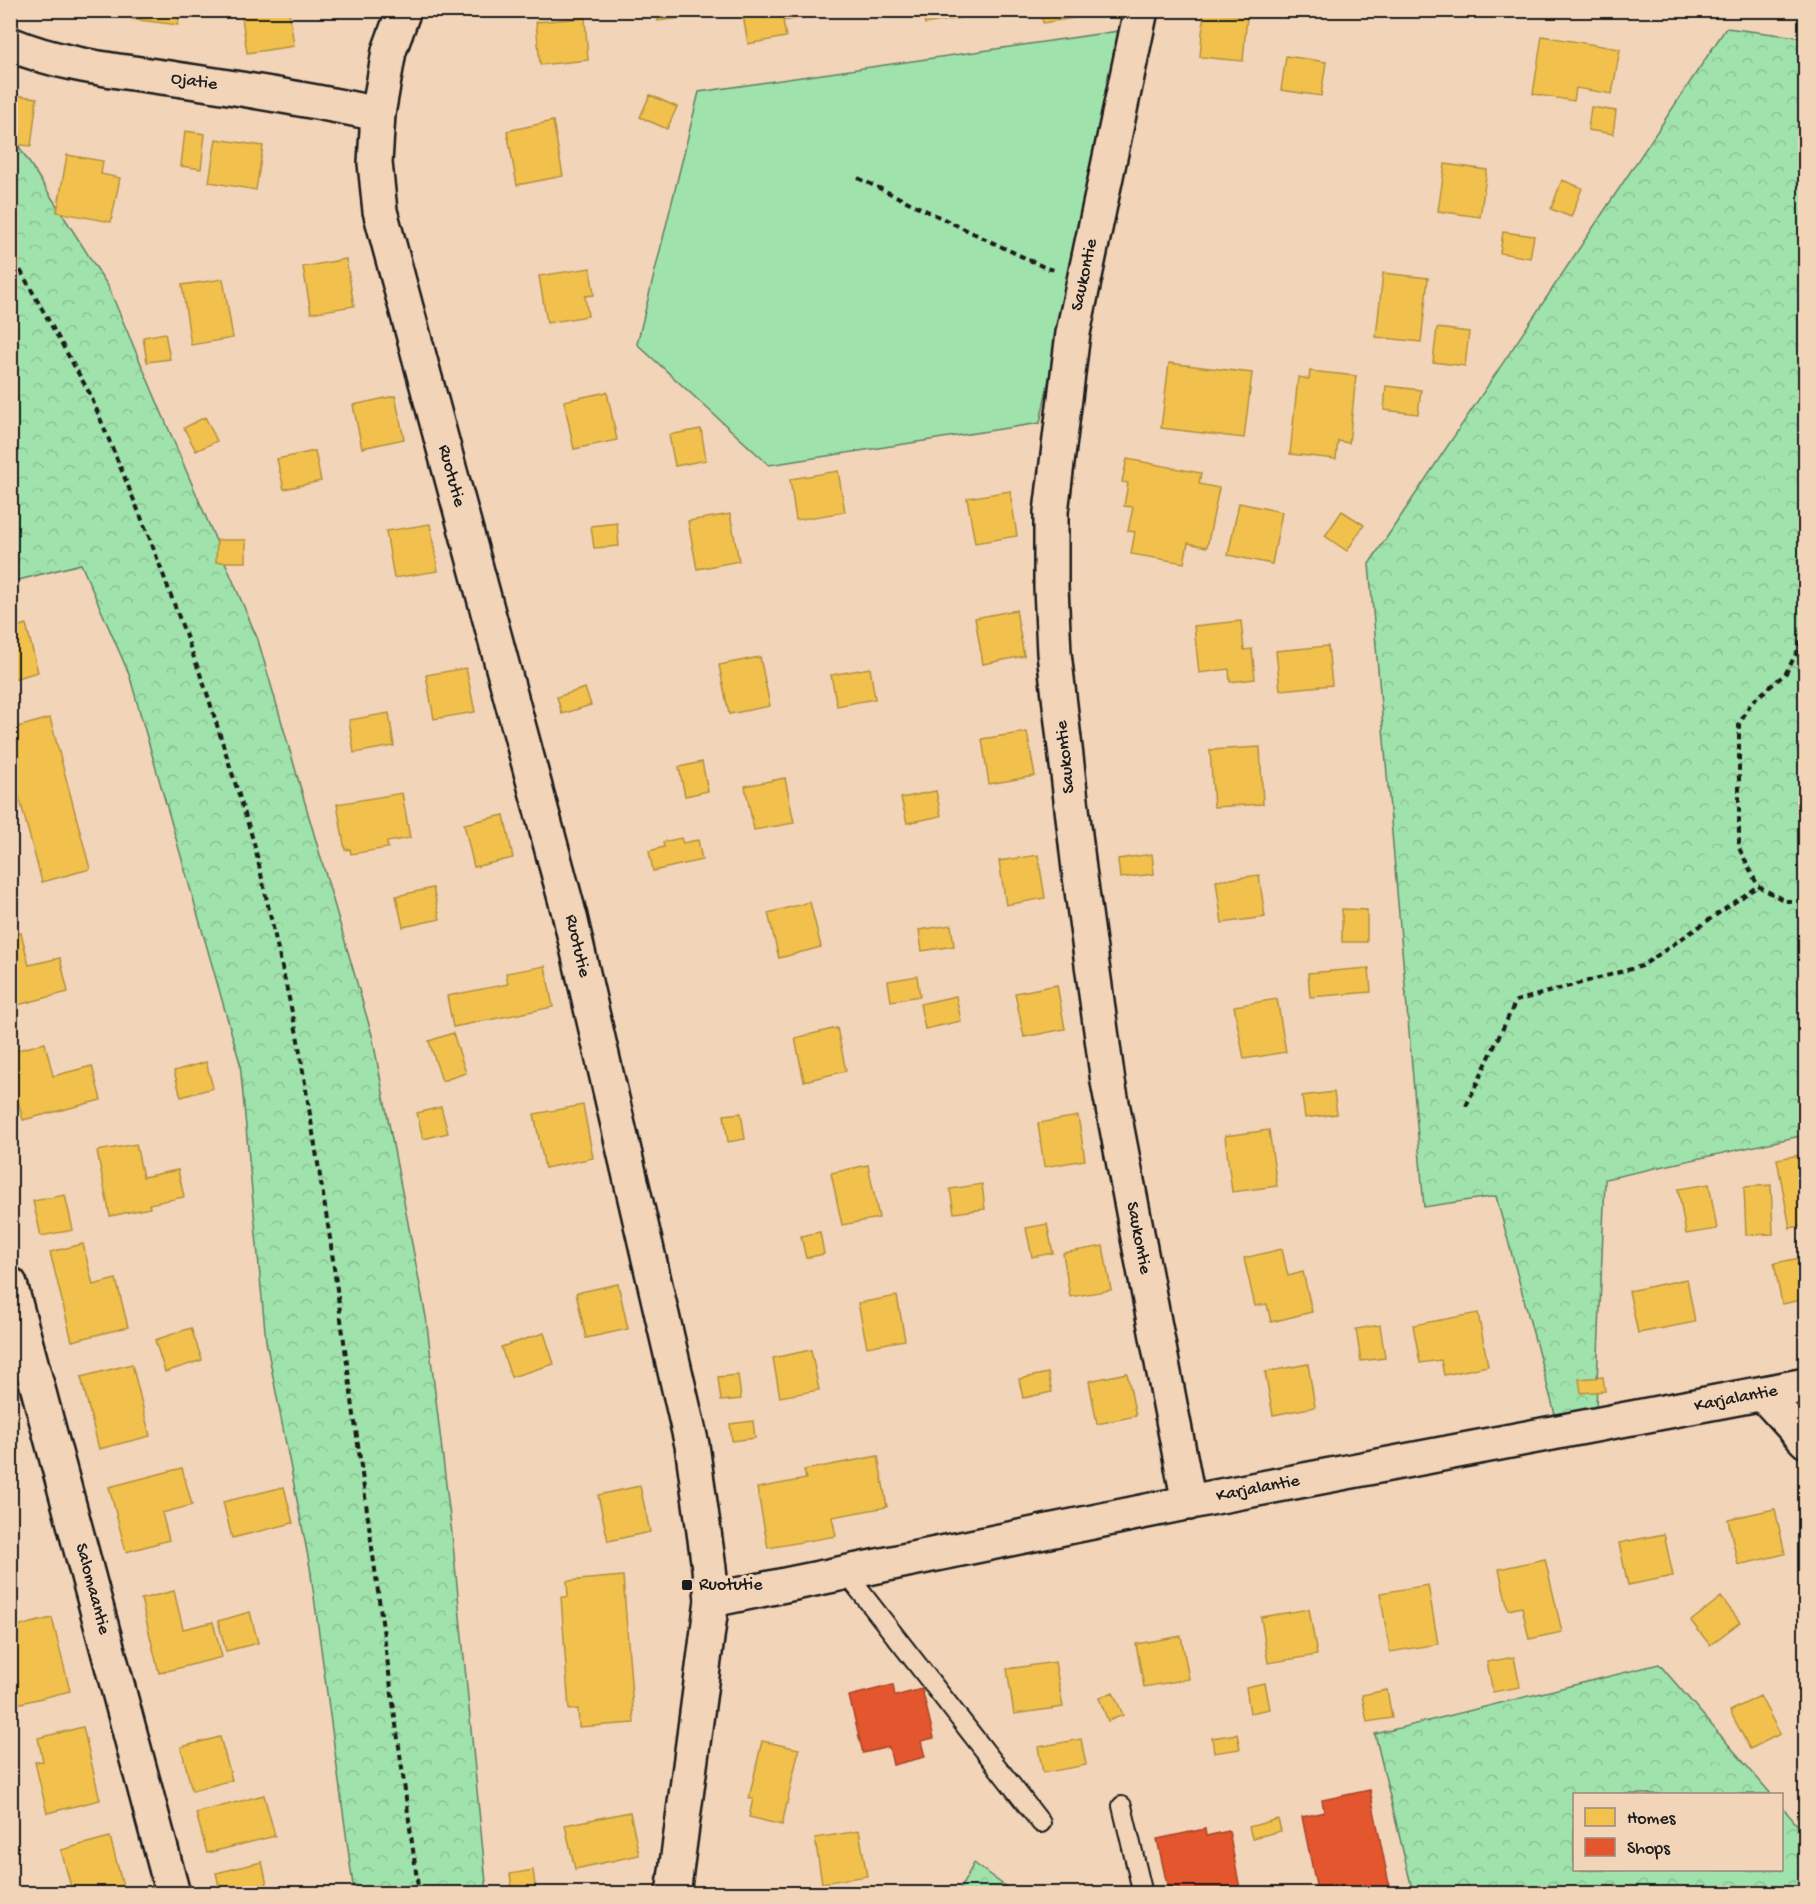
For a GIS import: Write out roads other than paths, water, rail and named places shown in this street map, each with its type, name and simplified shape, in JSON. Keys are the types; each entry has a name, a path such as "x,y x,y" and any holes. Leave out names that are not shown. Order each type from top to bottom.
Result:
{"street":[{"name":"Ruotutie","path":"404,10 388,51 378,114 375,163 380,211 572,926 692,1445 710,1568 712,1600 673,1893"},
{"name":"Saukontie","path":"1141,10 1073,333 1051,512 1051,587 1054,653 1079,869 1108,1082 1189,1503"},
{"name":"Ojatie","path":"10,44 52,58 300,98 378,114"},
{"name":"Salomaantie","path":"10,1284 173,1893"},
{"name":"Karjalantie","path":"712,1600 1189,1503 1806,1385"},
{"path":"1763,1394 1806,1441"}],"lane":[{"path":"846,1573 1041,1823"},
{"path":"1122,1806 1143,1893"}],"place":[{"name":"Ruotutie","path":"687,1585"}]}
